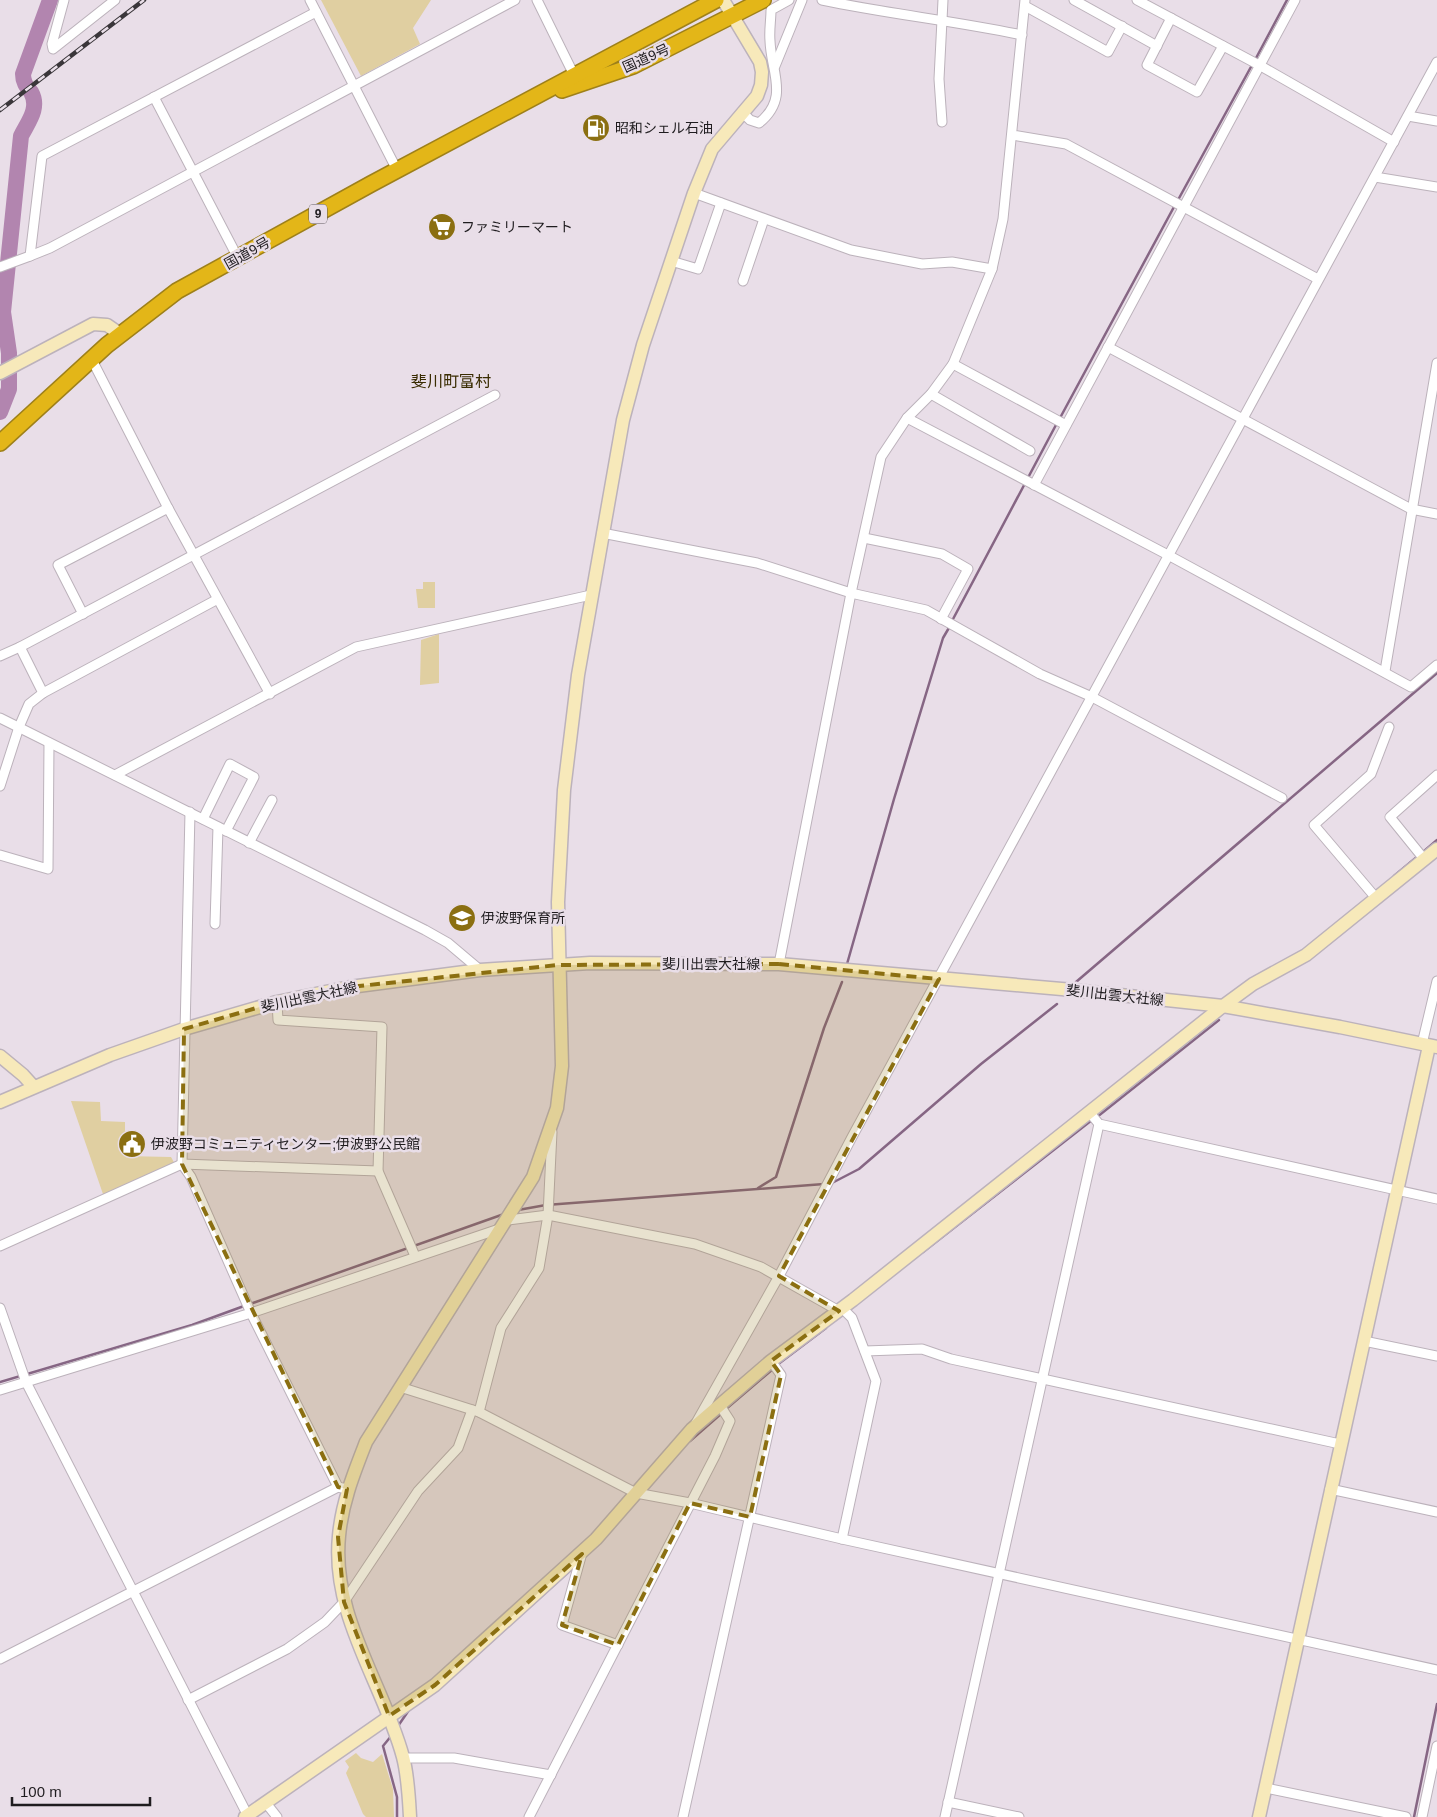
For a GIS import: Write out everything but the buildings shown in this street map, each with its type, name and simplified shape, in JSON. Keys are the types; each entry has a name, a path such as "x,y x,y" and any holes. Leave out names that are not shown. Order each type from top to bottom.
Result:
{"highway":[{"name":"国道9号","path":"0,443 91,358 177,291 397,170 716,0"},
{"name":"国道9号","path":"523,102 633,66 733,17 763,0"}],"street":[{"path":"64,0 52,44 53,49 115,0"},
{"path":"310,0 397,170"},
{"path":"0,267 50,248 516,0"},
{"path":"537,0 574,75"},
{"path":"410,1817 403,1758 389,1716 358,1643 344,1602 340,1576 338,1537 342,1488 366,1442 533,1177 558,1108 562,1066 558,965 558,902 564,790 578,675 623,420 643,345 694,193 712,149 757,96 762,72 760,62 723,0"},
{"path":"742,112 750,120 759,123 767,117 775,99 778,81 770,42 771,10 788,0"},
{"path":"775,66 802,0"},
{"path":"822,0 944,21 962,22 1022,35"},
{"path":"942,122 939,79 944,21 943,0"},
{"path":"1074,0 1156,46"},
{"path":"1137,0 1394,142"},
{"path":"1034,485 1181,208 1295,0"},
{"path":"779,964 851,593 881,457 907,418 931,394 952,364 992,269 1002,219 1025,3 1108,52 1122,26"},
{"path":"30,256 42,156 316,12"},
{"path":"1171,18 1147,65 1197,92 1223,46"},
{"path":"0,1308 26,1382 247,1816 435,1685 582,1553 692,1429 779,1276 852,1136 1437,62"},
{"path":"154,97 238,258"},
{"path":"1408,116 1437,121"},
{"path":"1012,135 1066,144 1181,208 1318,279"},
{"path":"1374,176 1437,187"},
{"path":"694,193 851,250 922,264 952,262 992,269"},
{"path":"671,260 698,270 721,203"},
{"path":"743,281 764,219"},
{"path":"0,373 93,324 107,325 120,334"},
{"path":"1108,347 1412,510 1437,514"},
{"path":"91,358 216,600 270,694"},
{"path":"1385,671 1437,363"},
{"path":"952,364 1066,425"},
{"path":"931,394 1030,451"},
{"path":"0,656 83,614 495,395"},
{"path":"907,418 1168,554 1310,633 1385,671 1411,687 1437,665"},
{"path":"83,614 58,565 168,508"},
{"path":"602,533 757,563 851,593 926,610 1040,674 1092,697 1282,798"},
{"path":"864,538 942,554 968,569 941,619"},
{"path":"114,776 270,694 318,665 356,647 519,613 591,595"},
{"path":"0,786 19,727 29,704 43,693 216,600"},
{"path":"20,647 43,693"},
{"path":"0,718 424,930 448,943 480,970"},
{"path":"1376,898 1314,825 1371,774 1388,727"},
{"path":"0,855 48,869 49,743"},
{"path":"203,819 230,764 254,777 222,829 215,924"},
{"path":"1424,859 1390,817 1437,775"},
{"path":"249,843 272,800"},
{"path":"190,812 182,1164 191,1177 251,1313 342,1488"},
{"path":"692,1429 721,1407 771,1361 840,1310 1223,1006 1253,984 1306,955 1437,849"},
{"name":"斐川出雲大社線","path":"0,1102 33,1086 110,1055 184,1029 277,1002 350,987 480,970 590,963 779,964 1223,1006 1340,1026 1430,1046"},
{"path":"1259,1817 1330,1489 1430,1046 1437,981"},
{"path":"277,1002 278,1020 382,1027 378,1171 415,1256"},
{"path":"0,1056 33,1086"},
{"path":"1090,1113 1099,1124 1437,1199"},
{"path":"188,1700 288,1650 325,1622 344,1602 418,1491 458,1448 475,1411 501,1328 539,1268 548,1215 553,1124"},
{"path":"944,1817 1099,1124"},
{"path":"0,1246 182,1164 378,1171"},
{"path":"0,1390 251,1313 505,1224 548,1215 695,1244 761,1267 852,1318 876,1382 842,1539"},
{"path":"1364,1341 1437,1356"},
{"path":"865,1351 922,1349 951,1359 1340,1444"},
{"path":"683,1817 781,1375 771,1361"},
{"path":"400,1387 475,1411 636,1493 690,1503 842,1539 1000,1572 1437,1670"},
{"path":"529,1817 618,1645 730,1421 721,1407"},
{"path":"0,1659 342,1488"},
{"path":"1330,1489 1437,1512"},
{"path":"582,1553 562,1625 618,1645"},
{"path":"1422,1817 1437,1746"},
{"path":"403,1758 454,1758 551,1775"},
{"path":"1266,1788 1406,1817"},
{"path":"948,1802 1019,1817"},
{"path":"266,1803 277,1817"}],"highlighted area":[{"path":"779,964 939,979 779,1276 839,1311 771,1361 781,1375 750,1517 690,1503 618,1645 562,1625 582,1554 435,1685 389,1716 344,1602 338,1537 347,1489 338,1487 182,1164 184,1029 277,1002 350,987 558,965"}],"shaded area":[{"path":"321,0 431,0 413,28 420,44 361,76"},
{"path":"423,582 435,582 435,608 418,608 416,589 423,589"},
{"path":"439,634 439,683 420,685 421,640"},
{"path":"71,1101 100,1102 101,1121 125,1122 125,1156 171,1157 176,1166 104,1197"},
{"path":"356,1753 361,1758 373,1762 382,1754 393,1789 394,1817 366,1817 363,1814 346,1773 349,1767 345,1761"}],"waterway":[{"path":"0,412 9,389 9,353 3,312 21,136 34,109 33,98 24,82 23,74 50,0"},
{"path":"1255,60 1287,0"},
{"path":"1178,200 1252,65"},
{"path":"1060,418 1175,205"},
{"path":"952,621 1057,423"},
{"path":"847,964 894,799 943,638 950,626"},
{"path":"1076,982 1437,673"},
{"path":"1423,852 1437,840"},
{"path":"1394,876 1418,856"},
{"path":"758,1188 776,1177 824,1028 842,982"},
{"path":"832,1183 859,1169 981,1064 1057,1004"},
{"path":"1097,1117 1219,1020"},
{"path":"923,1252 1092,1120"},
{"path":"518,1210 546,1205 824,1184"},
{"path":"250,1304 504,1214"},
{"path":"0,1382 192,1325 244,1306"},
{"path":"777,1365 826,1328"},
{"path":"726,1409 773,1369"},
{"path":"690,1441 722,1413"},
{"path":"473,1658 575,1566"},
{"path":"1414,1817 1437,1704"},
{"path":"398,1726 409,1710"},
{"path":"392,1735 383,1746 397,1797 397,1817"}],"railway":[{"path":"0,110 144,0"}],"place":[{"name":"昭和シェル石油","path":"596,128"},
{"name":"ファミリーマート","path":"442,227"},
{"name":"伊波野保育所","path":"462,918"},
{"name":"伊波野コミュニティセンター;伊波野公民館","path":"132,1144"}],"district":[{"name":"斐川町富村","path":"451,381"}]}
